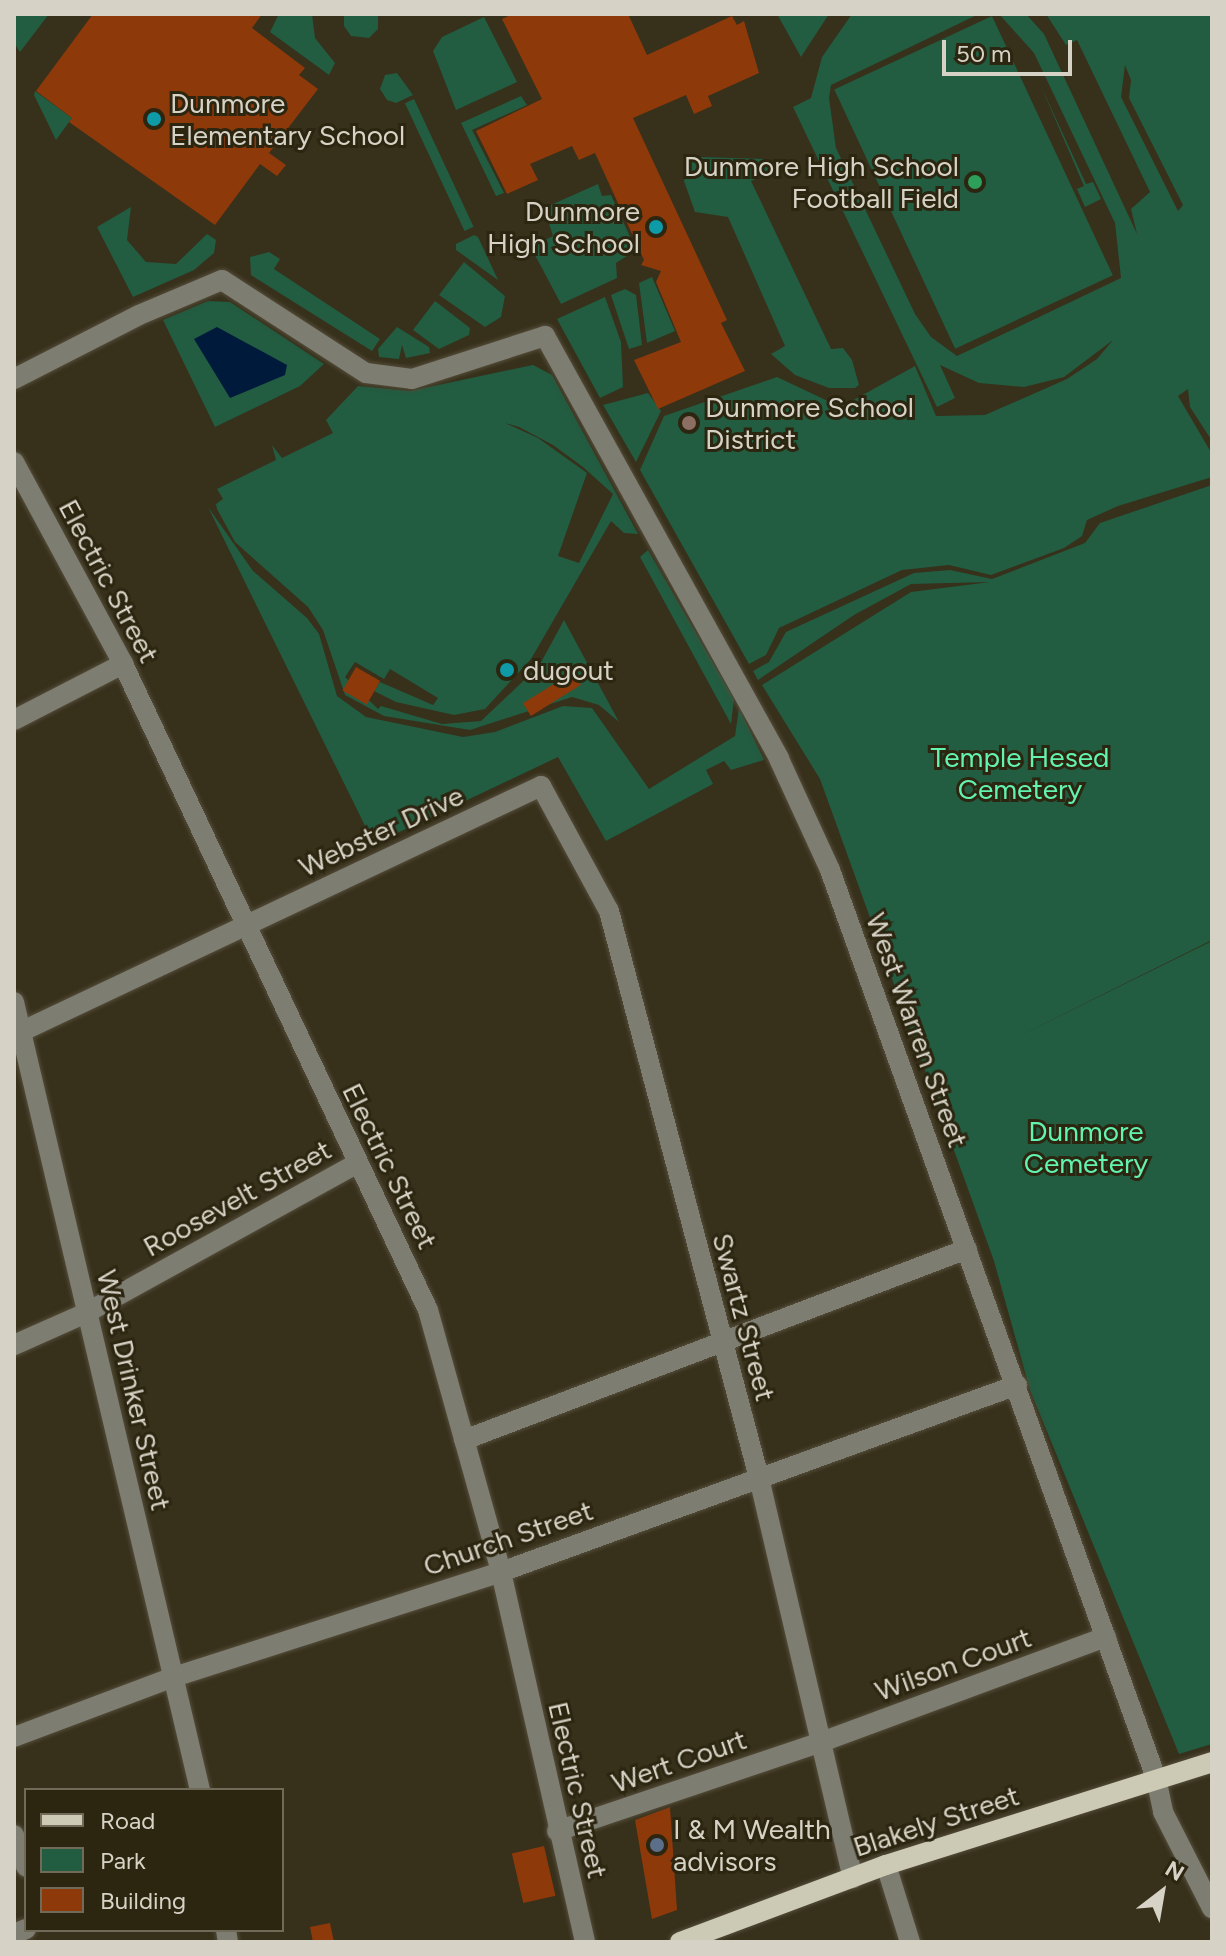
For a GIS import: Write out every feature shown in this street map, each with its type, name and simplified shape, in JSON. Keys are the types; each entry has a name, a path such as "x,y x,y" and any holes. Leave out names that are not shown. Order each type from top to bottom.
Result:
{"main road":[{"name":"Blakely Street","path":"680,1942 886,1865 1212,1762"}],"street":[{"name":"West Warren Street","path":"14,379 139,315 222,280 366,373 412,379 545,336 779,759 830,870 1156,1778 1163,1812 1212,1908"},
{"name":"Electric Street","path":"14,462 123,664 243,925 428,1310 501,1572 557,1831 585,1942"},
{"path":"14,720 123,664"},
{"name":"Webster Drive","path":"18,1033 541,786"},
{"name":"Swartz Street","path":"541,786 609,911 759,1478 853,1878"},
{"name":"West Drinker Street","path":"14,1002 18,1033 88,1312 171,1678 199,1788"},
{"name":"Roosevelt Street","path":"14,1345 88,1312 358,1163"},
{"path":"464,1440 967,1249"},
{"name":"Church Street","path":"14,1737 171,1678 501,1572 1017,1385"},
{"name":"Wilson Court","path":"819,1743 1106,1637"},
{"name":"Wert Court","path":"557,1831 819,1743"},
{"path":"14,1835 24,1862"},
{"path":"886,1865 910,1942"}],"green space":[{"path":"14,14 49,14 20,52 14,43"},
{"path":"279,14 312,14 315,38 335,63 329,75 270,32"},
{"path":"344,14 378,14 378,29 369,38 351,36 344,26"},
{"path":"777,14 829,14 801,57"},
{"path":"852,14 979,14 831,85 829,98 836,148 915,314 931,337 957,356 1121,278 1115,223 1034,53 999,14 1026,14 1044,34 1137,234 1131,209 1150,192 1077,40 1066,45 1046,14 1212,14 1212,441 1190,407 1188,389 1178,396 1212,454 1212,477 1118,506 1087,520 1082,536 1064,548 991,575 949,565 902,570 779,628 766,655 749,664 640,470 664,416 777,377 832,403 850,402 915,366 936,416 985,415 1067,379 1097,359 1113,340 1064,377 1024,387 979,383 940,365 955,398 937,407 793,107 811,98 822,57","holes":["1125,65 1131,80 1129,98 1183,205 1178,211 1121,97"]},
{"name":"Dunmore High School Football Field","path":"992,16 1113,275 955,349 834,90"},
{"path":"484,17 517,82 456,110 433,51 442,37"},
{"path":"397,73 413,95 396,103 387,100 380,89 385,75"},
{"path":"1040,84 1086,184 1093,182 1101,199 1085,207 1077,189 1084,186"},
{"path":"35,91 72,118 56,140 34,95"},
{"path":"521,96 527,105 472,130 504,193 496,196 461,123"},
{"path":"414,99 474,227 465,231 405,103"},
{"path":"701,157 764,159 771,172 751,181 831,349 843,348 852,360 859,385 855,388 829,388 795,375 771,354 785,346 728,217 695,212 684,181 689,162"},
{"path":"598,184 602,196 611,195 636,250 616,263 617,278 561,304 527,240 530,236 535,245 553,236 544,208"},
{"path":"131,207 127,240 146,262 176,264 207,234 216,240 214,253 194,270 133,297 97,227"},
{"path":"474,235 478,237 498,280 456,250 456,244"},
{"path":"269,252 280,259 274,269 380,339 372,351 251,275 250,257"},
{"path":"464,262 505,296 501,317 485,327 439,295"},
{"path":"652,277 675,331 647,343 639,283"},
{"path":"625,289 636,295 642,345 629,349 611,295"},
{"path":"605,297 621,342 623,387 600,398 557,319"},
{"path":"208,301 230,302 324,364 300,386 215,427 163,320"},
{"path":"435,301 470,328 469,335 439,349 413,330"},
{"path":"397,327 429,347 430,353 406,358 402,345 399,359 379,357 378,349"},
{"path":"533,365 552,375 638,534 624,533 611,521 531,659 485,709 454,715 396,702 374,691 380,682 433,705 438,698 390,669 384,679 355,662 345,677 378,709 381,706 442,724 481,721 539,666 564,620 619,722 599,705 572,697 470,730 384,716 345,695 323,630 308,607 235,542 217,509 216,504 223,499 217,489 276,460 272,445 282,458 333,433 326,420 358,386 410,391","holes":["505,423 519,427 553,445 613,494 579,563 558,556 587,473 538,438"]},
{"path":"648,393 661,411 636,462 603,405"},
{"path":"1212,485 1212,940 1013,1039 1212,941 1212,1744 1179,1754 1030,1390 994,1261 820,779 762,685 911,592 990,582 911,584 854,615 758,680 753,671 769,662 786,632 914,573 950,570 992,579 1085,543 1100,523"},
{"path":"208,507 253,571 307,618 319,634 337,696 366,717 463,737 495,732 563,706 592,708 649,789 735,736 739,708 764,760 731,770 724,761 706,770 713,784 606,841 558,757 374,844"},
{"path":"648,550 734,699 731,724 640,557"}],"water":[{"path":"217,327 287,365 285,375 230,398 194,339"}],"building":[{"name":"Dunmore Elementary School","path":"93,14 262,14 252,28 305,68 299,75 318,89 269,153 286,165 277,176 260,164 215,225 69,122 72,118 36,91"},
{"name":"Dunmore High School","path":"513,14 628,14 647,55 732,16 737,25 744,21 759,73 708,96 712,106 694,114 686,95 633,118 727,320 721,323 745,371 658,409 634,360 681,342 656,282 661,271 641,265 644,260 595,153 579,160 572,146 530,164 538,180 507,194 476,131 542,99 502,19"},
{"path":"356,667 380,681 367,704 342,690"},
{"path":"573,672 581,685 531,716 523,703"},
{"name":"I & M Wealth advisors","path":"670,1807 677,1910 652,1919 635,1820"},
{"path":"544,1846 555,1896 523,1903 512,1853"},
{"path":"330,1923 334,1942 313,1942 310,1927"}],"place":[{"name":"Dunmore Elementary School","path":"154,119"},
{"name":"Dunmore High School Football Field","path":"975,182"},
{"name":"Dunmore High School","path":"656,227"},
{"name":"Dunmore School District","path":"689,423"},
{"name":"dugout","path":"507,670"},
{"name":"I & M Wealth advisors","path":"657,1845"}],"park label":[{"name":"Temple Hesed Cemetery","path":"1020,773"},
{"name":"Dunmore Cemetery","path":"1086,1147"}]}
